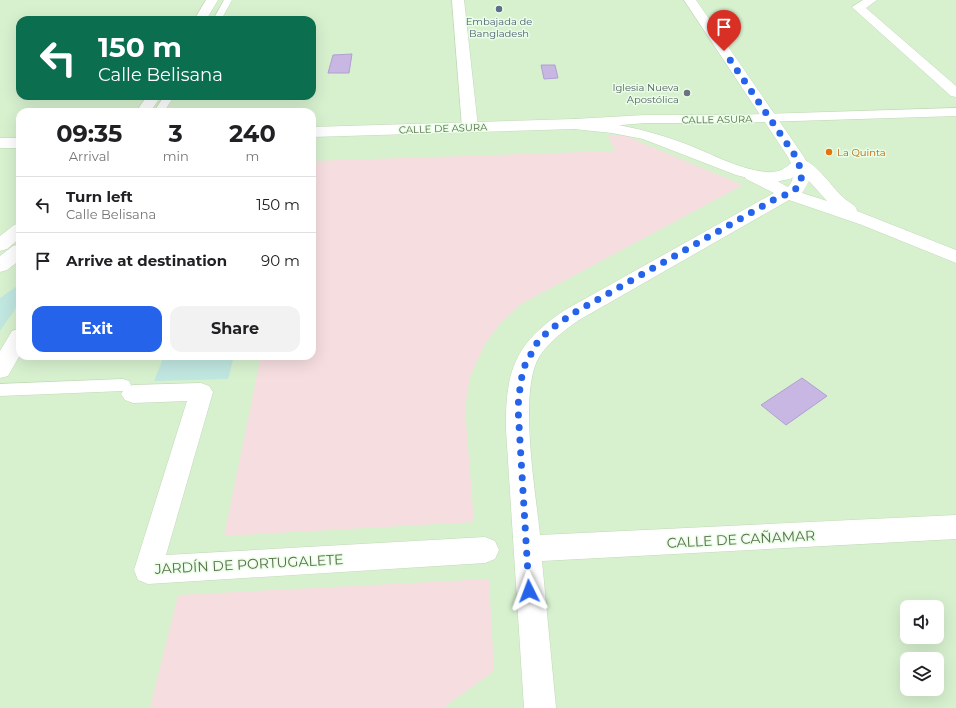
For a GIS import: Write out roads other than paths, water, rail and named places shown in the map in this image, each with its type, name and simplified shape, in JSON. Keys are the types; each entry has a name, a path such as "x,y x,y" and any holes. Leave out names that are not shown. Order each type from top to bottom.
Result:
{"street":[{"path":"202,16 212,0"},
{"path":"458,0 470,127"},
{"path":"690,0 799,163 818,180 838,202 868,221"},
{"path":"871,0 858,7 956,93"},
{"name":"CALLE ASURA","path":"574,124 645,119 690,120 956,112"},
{"path":"672,143 659,134 657,131 658,127 669,122 690,120"},
{"path":"574,124 614,127 672,143 752,175 789,194 868,221 956,257"},
{"name":"CALLE DE ASURA","path":"316,132 574,124"},
{"path":"0,143 16,143"},
{"path":"752,175 779,177 791,172 799,163"},
{"path":"540,708 531,619 518,408 523,369 538,341 551,329 572,314 777,198 797,190 800,184 801,170 799,163"},
{"path":"0,245 16,232"},
{"path":"0,266 16,253"},
{"path":"0,370 16,343"},
{"name":"JARDÍN DE PORTUGALETE","path":"128,389 201,392 148,570 485,550"},
{"name":"CALLE DE CAÑAMAR","path":"527,549 956,527"}],"lane":[{"path":"219,16 228,0"},
{"name":"JARDÍN DE PORTUGALETE","path":"0,390 128,389"}],"place":[{"name":"Embajada de Bangladesh","path":"499,9"},
{"name":"Iglesia Nueva Apostólica","path":"687,93"},
{"name":"La Quinta","path":"829,152"}]}
